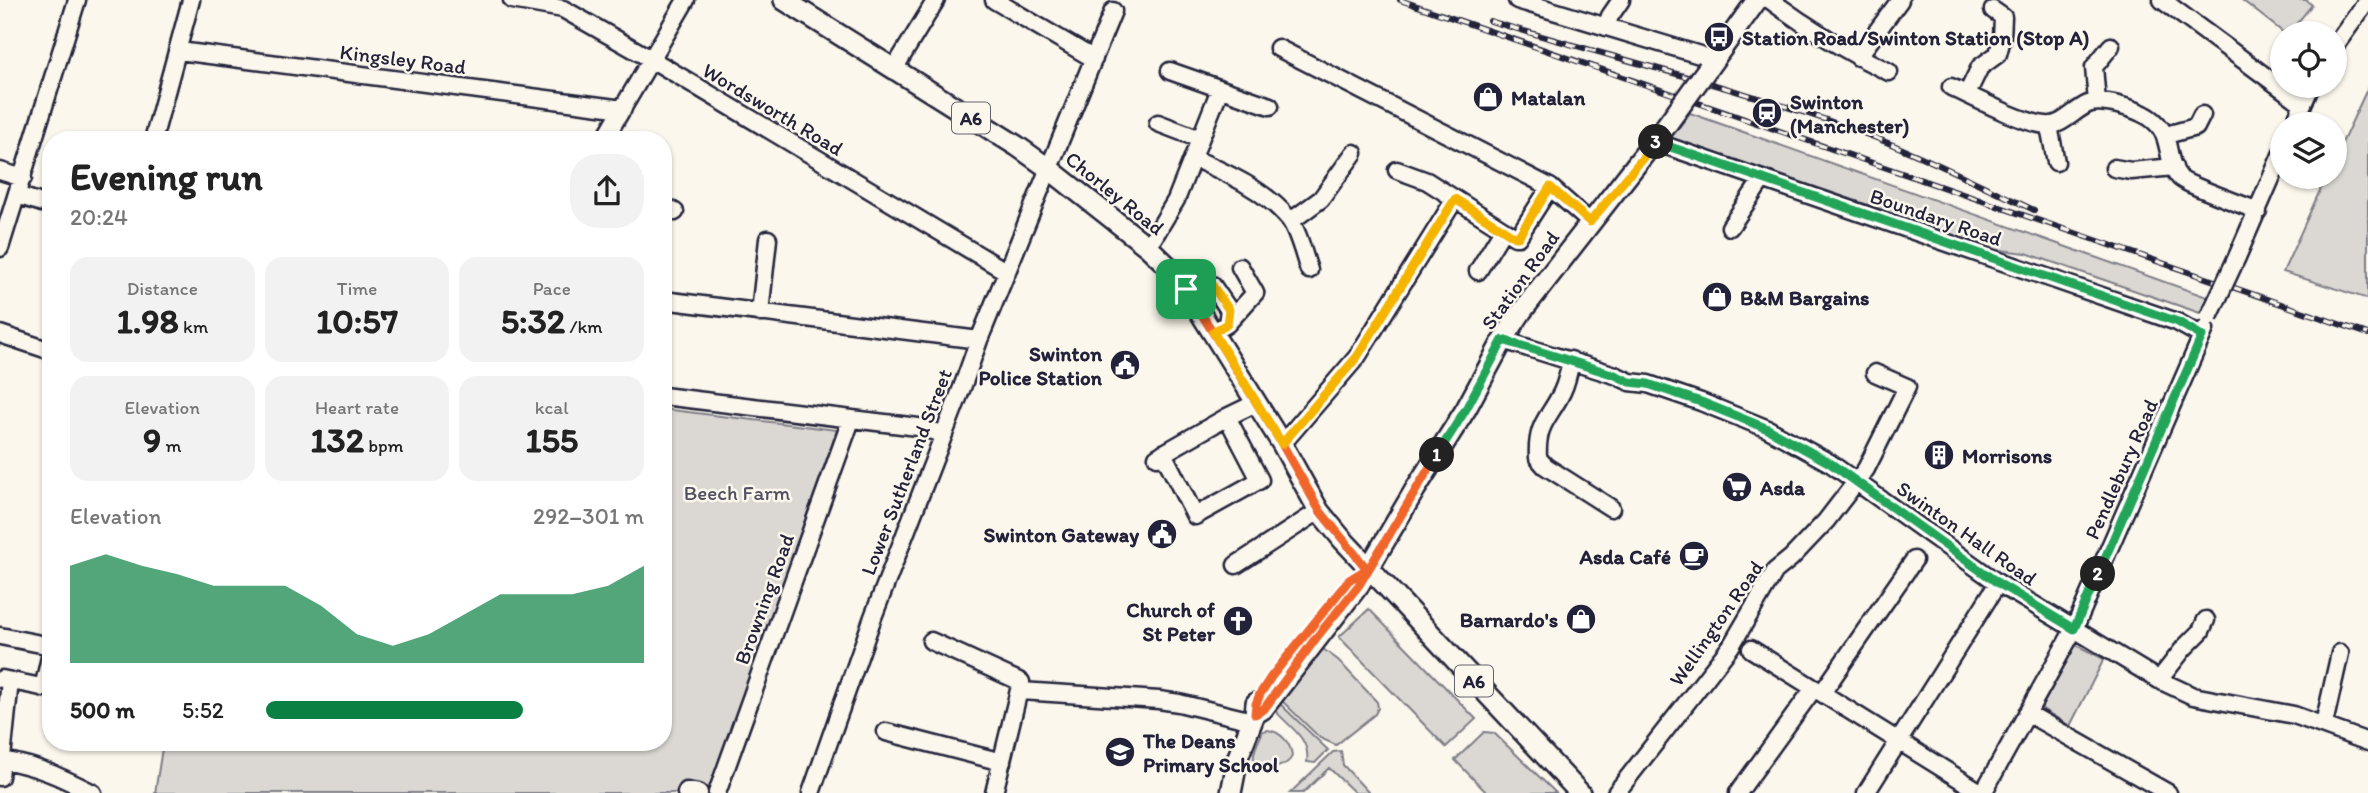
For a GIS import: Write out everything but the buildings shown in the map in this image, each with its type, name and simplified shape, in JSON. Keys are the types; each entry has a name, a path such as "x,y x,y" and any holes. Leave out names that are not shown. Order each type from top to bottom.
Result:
{"main road":[{"name":"Chorley Road","path":"784,0 1048,168 1147,247 1176,274 1220,328 1256,403 1320,511 1367,569 1580,793"},
{"name":"Station Road","path":"1231,793 1238,757 1254,718 1256,704 1271,677 1349,580 1367,569 1466,409 1503,340 1522,311 1658,138 1757,0"}],"street":[{"path":"0,247 77,0"},
{"path":"159,131 191,0"},
{"name":"Wordsworth Road","path":"512,0 534,1 563,9 1007,272"},
{"path":"609,131 686,0"},
{"path":"894,69 936,0"},
{"path":"994,0 1094,59"},
{"path":"1517,0 1606,27 1710,64"},
{"path":"1606,27 1621,0"},
{"path":"1770,0 1809,29 1889,72"},
{"path":"1858,57 1900,0"},
{"path":"2162,0 2303,104"},
{"path":"2347,29 2368,0"},
{"name":"Lower Sutherland Street","path":"811,793 873,617 979,340 1113,11"},
{"path":"1967,94 1980,67 1998,54 2004,14"},
{"path":"2354,20 2368,30"},
{"path":"2097,102 2094,67 2111,46"},
{"path":"1278,48 1550,187 1590,222"},
{"name":"Kingsley Road","path":"178,51 622,109"},
{"path":"1170,71 1270,106"},
{"path":"1951,88 2034,123 2049,126 2064,120 2090,103 2106,101 2150,118 2166,135 2180,179 2258,211"},
{"path":"1147,247 1176,200 1220,89"},
{"path":"2299,112 2306,98"},
{"path":"2166,135 2196,127 2202,115"},
{"path":"1158,123 1200,139"},
{"path":"2049,126 2056,162"},
{"name":"Boundary Road","path":"1658,138 1762,180 2178,322 2202,336"},
{"path":"1291,221 1321,199 1354,153"},
{"path":"1194,158 1234,176 1264,196 1291,221 1309,270"},
{"path":"2114,168 2132,171 2174,167"},
{"path":"1397,170 1418,176 1518,237 1550,187"},
{"path":"0,171 23,178"},
{"path":"1730,227 1762,180"},
{"name":"Pendlebury Road","path":"1982,793 2074,629 2270,182"},
{"path":"17,195 42,203"},
{"path":"1282,444 1357,357 1455,199"},
{"path":"1478,271 1509,233"},
{"path":"760,313 768,239"},
{"path":"1220,328 1255,293 1240,267"},
{"path":"672,301 979,340"},
{"path":"0,334 42,348"},
{"name":"Swinton Hall Road","path":"1503,340 1571,360 1630,382 1648,384 1768,429 1830,463 1925,539 2159,680 2193,696 2294,715 2324,724 2368,743"},
{"path":"1571,360 1562,394 1541,428 1537,446 1538,458 1545,466 1612,508"},
{"name":"Wellington Road","path":"1616,793 1731,646 1775,571 1826,521 1867,469 1907,387 1875,373"},
{"path":"672,397 918,427 943,434"},
{"path":"1227,416 1259,480 1195,516 1160,455 1227,416 1256,403"},
{"name":"Browning Road","path":"717,793 851,420"},
{"path":"1236,565 1320,511"},
{"path":"1738,793 1818,691 1925,539"},
{"path":"1866,793 1998,583"},
{"path":"2159,680 2183,648 2201,631 2206,620"},
{"path":"0,636 42,644"},
{"path":"931,641 1021,687 1159,700 1254,718"},
{"path":"1751,649 1982,793"},
{"path":"2324,724 2340,653"},
{"path":"0,777 3,760 5,680 42,688"},
{"path":"994,793 1021,687"},
{"path":"2027,713 2168,793"},
{"path":"886,732 1002,762"},
{"path":"3,760 41,768 93,793"}],"green space":[{"path":"2242,0 2306,0 2312,5 2299,21 2270,22"},
{"path":"2368,87 2368,299 2283,272 2321,189 2347,189 2347,132"},
{"path":"1690,113 2207,297 2200,313 2026,253 1983,248 1886,211 1671,138"},
{"name":"Beech Farm","path":"672,410 837,430 711,787 681,793 155,793 162,751 672,751"},
{"path":"1369,609 1476,719 1446,747 1339,637"},
{"path":"2076,645 2104,659 2070,726 2041,708"},
{"path":"1319,646 1338,660 1377,702 1375,714 1336,745 1320,738 1277,696"},
{"path":"1276,700 1328,750 1315,763 1307,762 1302,739 1273,708"},
{"path":"1268,730 1281,736 1291,751 1289,761 1278,767 1261,766 1254,759 1255,749 1263,731"},
{"path":"1484,732 1494,733 1556,793 1487,793 1455,760"},
{"path":"1341,751 1343,765 1369,793 1355,793 1329,768 1303,793 1290,793 1333,752"}],"railway":[{"path":"1400,0 2368,334"},
{"path":"1490,21 1708,83 1838,124 1913,153 2034,210"}],"place":[{"name":"Station Road/Swinton Station (Stop A)","path":"1719,37"},
{"name":"Matalan","path":"1488,97"},
{"name":"Swinton (Manchester)","path":"1767,113"},
{"name":"B&M Bargains","path":"1717,297"},
{"name":"Swinton Police Station","path":"1125,365"},
{"name":"Morrisons","path":"1939,455"},
{"name":"Asda","path":"1737,487"},
{"name":"Swinton Gateway","path":"1162,534"},
{"name":"Asda Café","path":"1694,556"},
{"name":"Barnardo's","path":"1581,619"},
{"name":"Church of St Peter","path":"1238,621"},
{"name":"The Deans Primary School","path":"1120,752"}],"route":[{"path":"1655,142 2178,322 2202,336 2074,629 1998,583 1830,463 1768,429 1648,384 1630,382 1571,360 1503,340 1466,409 1359,585 1264,709 1255,714 1260,694 1271,677 1349,580 1367,569 1320,511 1186,289 1205,282 1212,285 1229,310 1227,324 1213,332 1282,444 1357,357 1455,199 1518,237 1550,187 1590,222 1655,142"}]}
